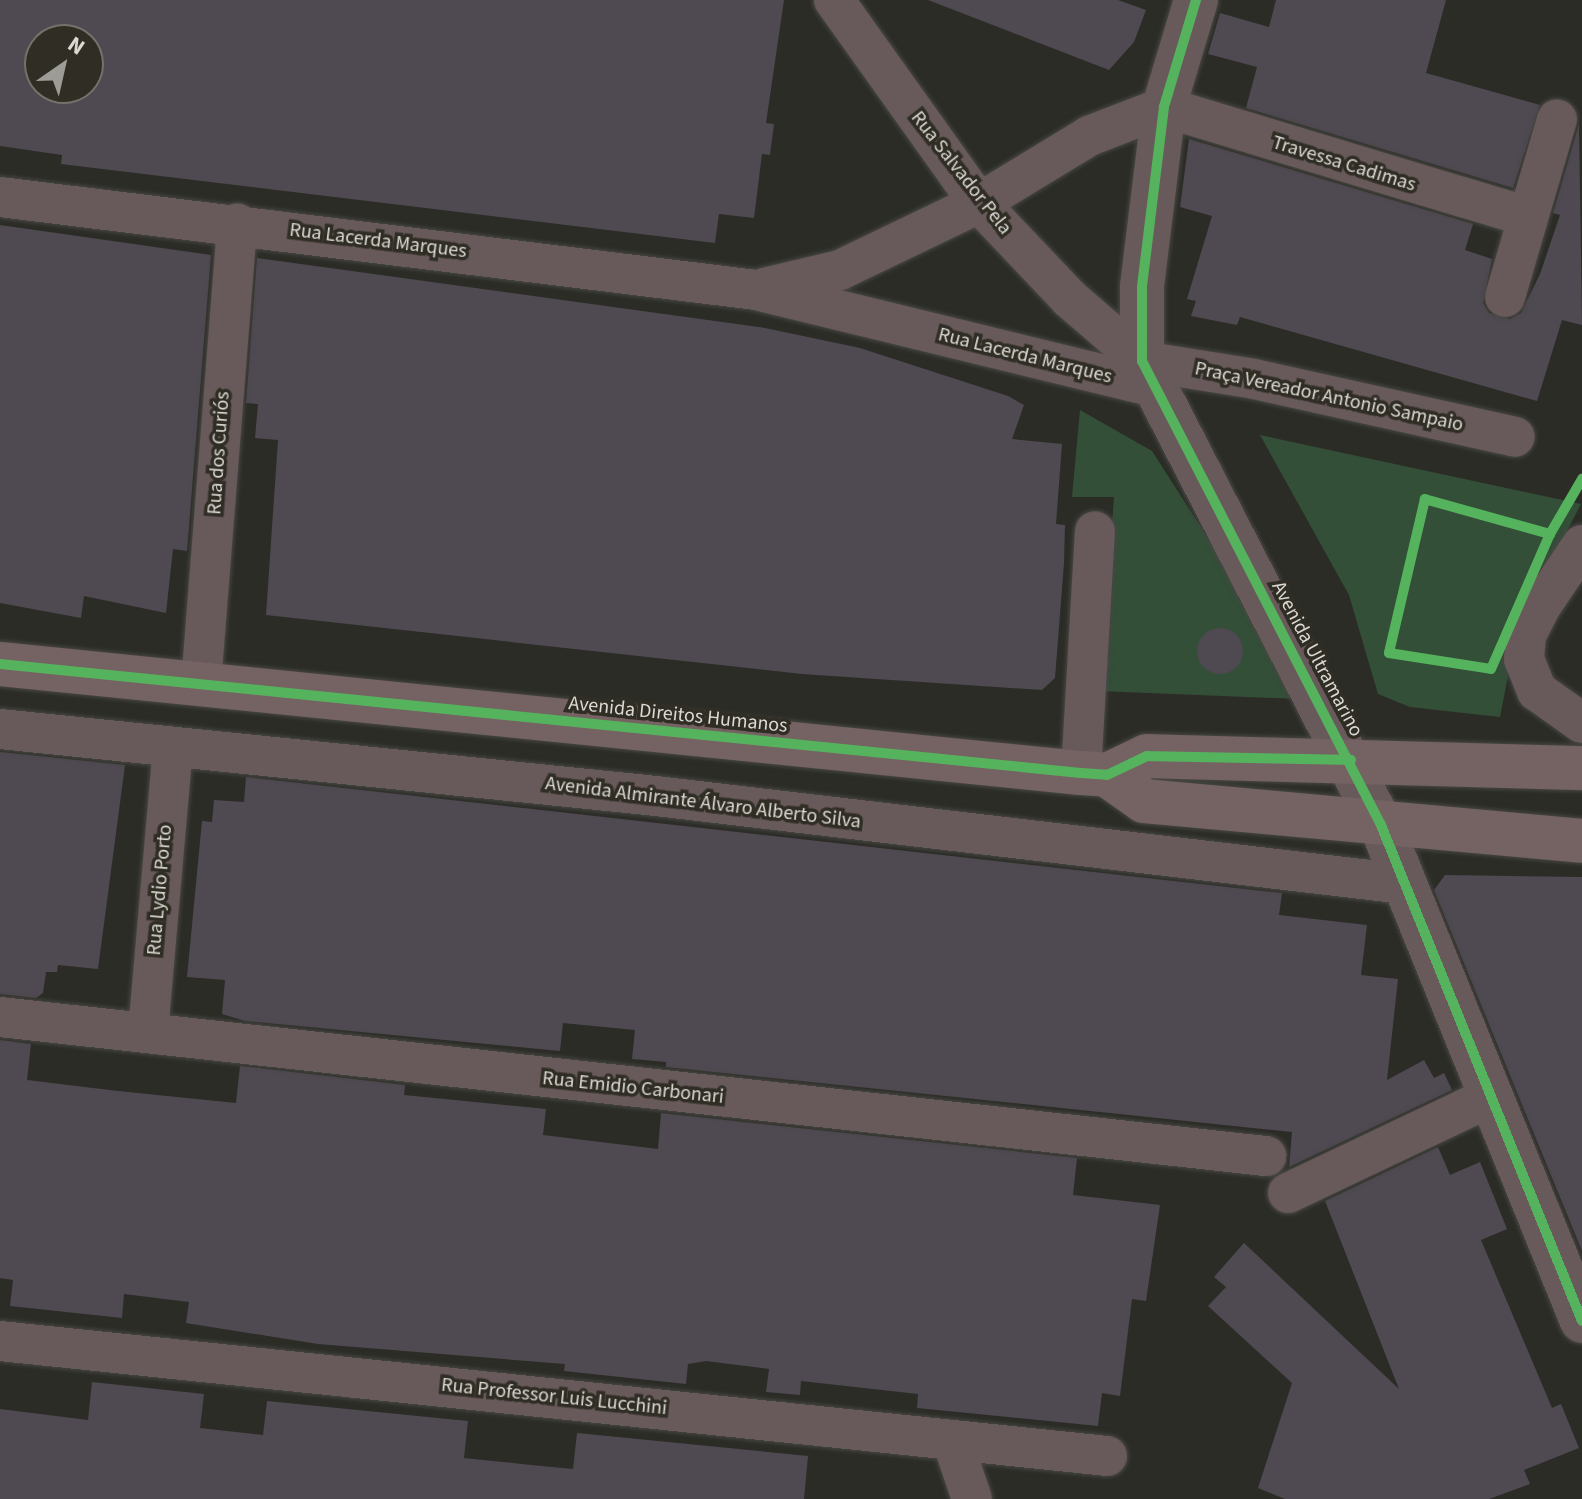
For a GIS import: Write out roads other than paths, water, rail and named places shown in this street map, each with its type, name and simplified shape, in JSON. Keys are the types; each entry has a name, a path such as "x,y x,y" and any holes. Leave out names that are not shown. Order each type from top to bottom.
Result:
{"main road":[{"name":"Avenida Direitos Humanos","path":"0,664 1094,774 1144,801 1582,841"},
{"path":"1094,774 1147,756 1582,768"}],"street":[{"name":"Avenida Ultramarino","path":"1196,0 1164,107 1142,287 1148,374 1351,760 1381,825 1488,1098 1582,1321"},
{"name":"Rua Salvador Pela","path":"836,1 979,203 1069,298 1148,374"},
{"name":"Rua Lacerda Marques","path":"756,290 840,270 979,203 1089,136 1164,107"},
{"name":"Travessa Cadimas","path":"1164,107 1525,216"},
{"path":"1505,297 1525,216 1557,119"},
{"name":"Rua Lacerda Marques","path":"0,197 237,223 756,290 1148,374"},
{"name":"Rua dos Curiós","path":"201,684 237,223"},
{"name":"Praça Vereador Antonio Sampaio","path":"1148,374 1254,379 1515,437"},
{"path":"1094,774 1095,531"},
{"path":"1582,545 1541,606 1526,636 1524,659 1537,691 1582,723"},
{"name":"Avenida Almirante Álvaro Alberto Silva","path":"0,729 656,796 1404,884"},
{"name":"Rua Lydio Porto","path":"148,1032 173,747"},
{"name":"Rua Emidio Carbonari","path":"0,1017 1266,1156"},
{"path":"1288,1193 1488,1098"},
{"name":"Rua Professor Luis Lucchini","path":"0,1341 1107,1456"},
{"path":"952,1440 972,1499"}]}
